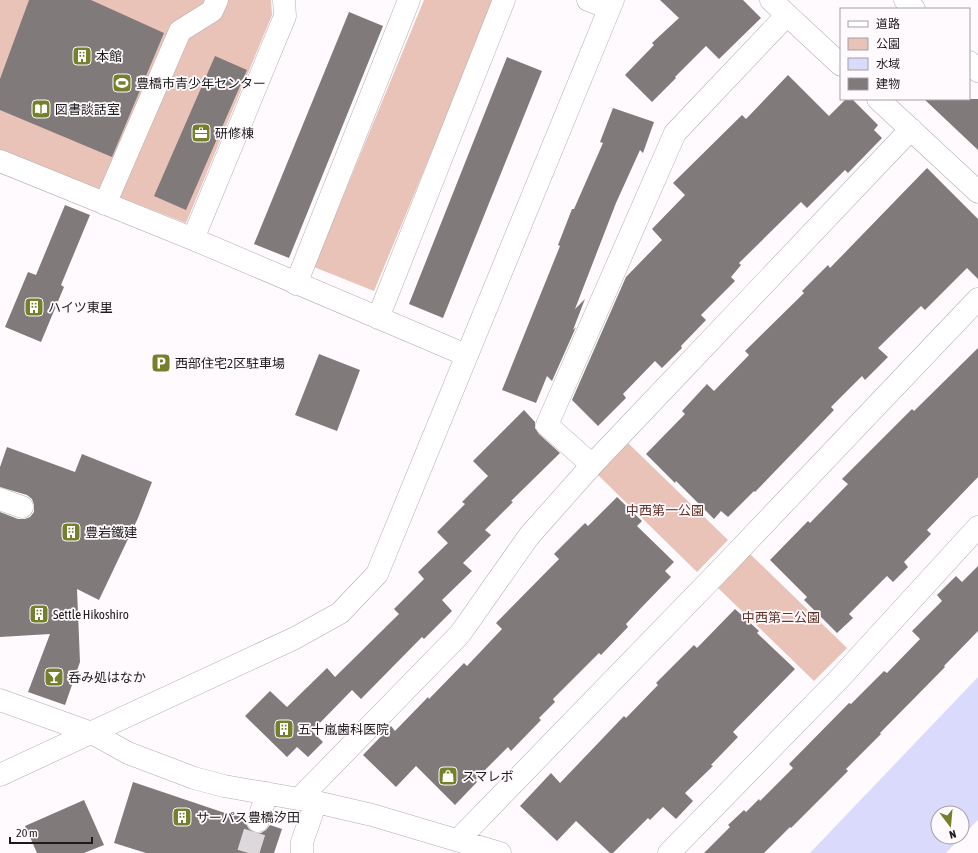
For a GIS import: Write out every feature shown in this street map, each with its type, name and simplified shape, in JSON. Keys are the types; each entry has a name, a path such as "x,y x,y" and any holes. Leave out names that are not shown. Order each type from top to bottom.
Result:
{"street":[{"path":"105,204 180,31 212,11 217,0"},
{"path":"193,240 285,16 284,0"},
{"path":"296,284 409,0"},
{"path":"378,318 504,0"},
{"path":"0,775 92,734 288,641 340,613 377,574 611,4 588,0"},
{"path":"771,0 840,64"},
{"path":"905,0 913,8"},
{"path":"592,465 547,424 675,133 787,15"},
{"path":"970,63 978,71"},
{"path":"879,100 978,192"},
{"path":"302,853 307,800 460,634 529,536 592,465 910,129"},
{"path":"0,161 193,240 466,355"},
{"path":"458,840 728,561 978,299"},
{"path":"0,499 22,507"},
{"path":"669,853 839,679 978,527"},
{"path":"0,700 92,734 128,753 194,778 224,786 307,800 372,815 500,853"},
{"path":"258,822 267,793"}],"green space":[{"name":"豊橋市青少年センター","path":"0,0 271,0 272,15 186,223 0,151"},
{"path":"424,0 492,0 493,4 374,291 314,267"},
{"name":"中西第一公園","path":"628,443 728,540 697,572 597,474"},
{"name":"中西第二公園","path":"749,553 847,648 814,681 716,586"}],"water":[{"path":"978,677 978,820 970,828 970,805 930,805 930,845 954,845 946,853 810,853"}],"building":[{"name":"本館","path":"29,0 91,0 164,33 112,157 0,110 0,79"},
{"path":"660,0 743,0 761,18 719,59 706,46 652,102 625,75 654,45 652,43 679,18"},
{"path":"349,12 383,26 289,258 254,244"},
{"name":"研修棟","path":"215,56 247,70 186,210 154,196"},
{"path":"507,57 542,71 443,318 409,304"},
{"path":"788,75 829,116 845,100 853,100 878,125 874,130 882,138 848,173 845,170 807,208 801,202 739,263 741,265 731,277 735,281 701,315 706,320 681,346 682,348 662,368 655,361 623,394 626,398 598,426 572,400 626,277 662,240 652,229 685,195 673,183 742,115 746,119"},
{"path":"978,99 978,150 925,100"},
{"path":"613,108 654,122 643,153 640,150 616,203 575,309 585,299 573,330 576,327 552,381 547,376 536,403 502,390 560,246 558,245 572,209 574,209 603,143 600,142"},
{"path":"927,168 978,219 978,279 967,268 925,310 921,306 878,348 888,357 865,380 862,376 831,407 834,410 755,492 754,491 728,517 721,511 714,519 676,481 675,483 646,454 685,414 682,411 707,384 714,391 749,355 745,351 804,293 802,291 828,265 830,268"},
{"path":"65,205 90,215 61,285 64,287 41,342 5,327 28,272 36,275"},
{"path":"978,348 978,477 927,530 931,534 904,562 908,567 893,582 887,576 849,614 853,618 837,633 804,600 807,597 770,560 808,521 810,523 848,484 842,479 912,409 914,411"},
{"path":"319,354 360,370 337,431 295,415"},
{"path":"524,410 535,422 535,428 539,434 560,453 511,501 513,502 485,530 491,535 463,563 472,571 442,600 452,611 424,639 422,637 361,699 352,690 312,731 323,742 308,757 297,747 287,757 245,716 270,691 287,707 327,668 335,677 399,614 394,609 424,579 418,572 448,543 437,532 465,504 462,502 488,476 473,461"},
{"path":"7,447 75,472 82,454 152,482 138,518 99,600 77,589 80,662 65,705 28,692 50,634 0,637 0,512 18,519 25,519 30,517 34,512 32,499 27,495 0,487 0,467"},
{"path":"617,497 642,521 637,526 674,562 665,571 671,577 626,624 628,627 601,655 599,653 553,699 555,702 539,718 541,720 511,751 508,747 475,780 477,782 455,805 416,766 396,787 363,755 391,726 395,731 464,663 467,666 502,629 496,623 559,559 554,554 585,523 588,526"},
{"path":"978,566 978,631 846,769 848,771 764,853 704,853 730,827 728,825 744,810 746,812 759,799 760,801 793,768 789,764 849,703 851,704 884,671 887,673 920,639 912,631 942,601 937,595 956,576 962,582"},
{"path":"735,609 759,631 757,633 795,669 733,732 738,737 711,765 713,766 685,793 693,801 676,819 663,807 650,820 648,818 613,853 610,853 576,821 557,841 520,806 551,773 560,783 624,716 626,718 658,685 656,683 694,645 697,648"},
{"name":"サーパス豊橋汐田","path":"133,782 225,813 246,818 246,824 249,829 255,833 261,833 270,825 282,829 274,853 146,853 114,843"},
{"path":"84,800 104,845 84,853 37,853 25,826"}],"tunnel":[{"path":"248,853 258,821"}],"place":[{"name":"本館","path":"82,56"},
{"name":"豊橋市青少年センター","path":"122,83"},
{"name":"図書談話室","path":"41,109"},
{"name":"研修棟","path":"201,133"},
{"name":"ハイツ東里","path":"34,307"},
{"name":"西部住宅2区駐車場","path":"161,363"},
{"name":"豊岩鐵建","path":"71,532"},
{"name":"Settle Hikoshiro","path":"39,614"},
{"name":"呑み処はなか","path":"54,677"},
{"name":"五十嵐歯科医院","path":"284,729"},
{"name":"スマレボ","path":"448,776"},
{"name":"サーパス豊橋汐田","path":"182,817"}]}
